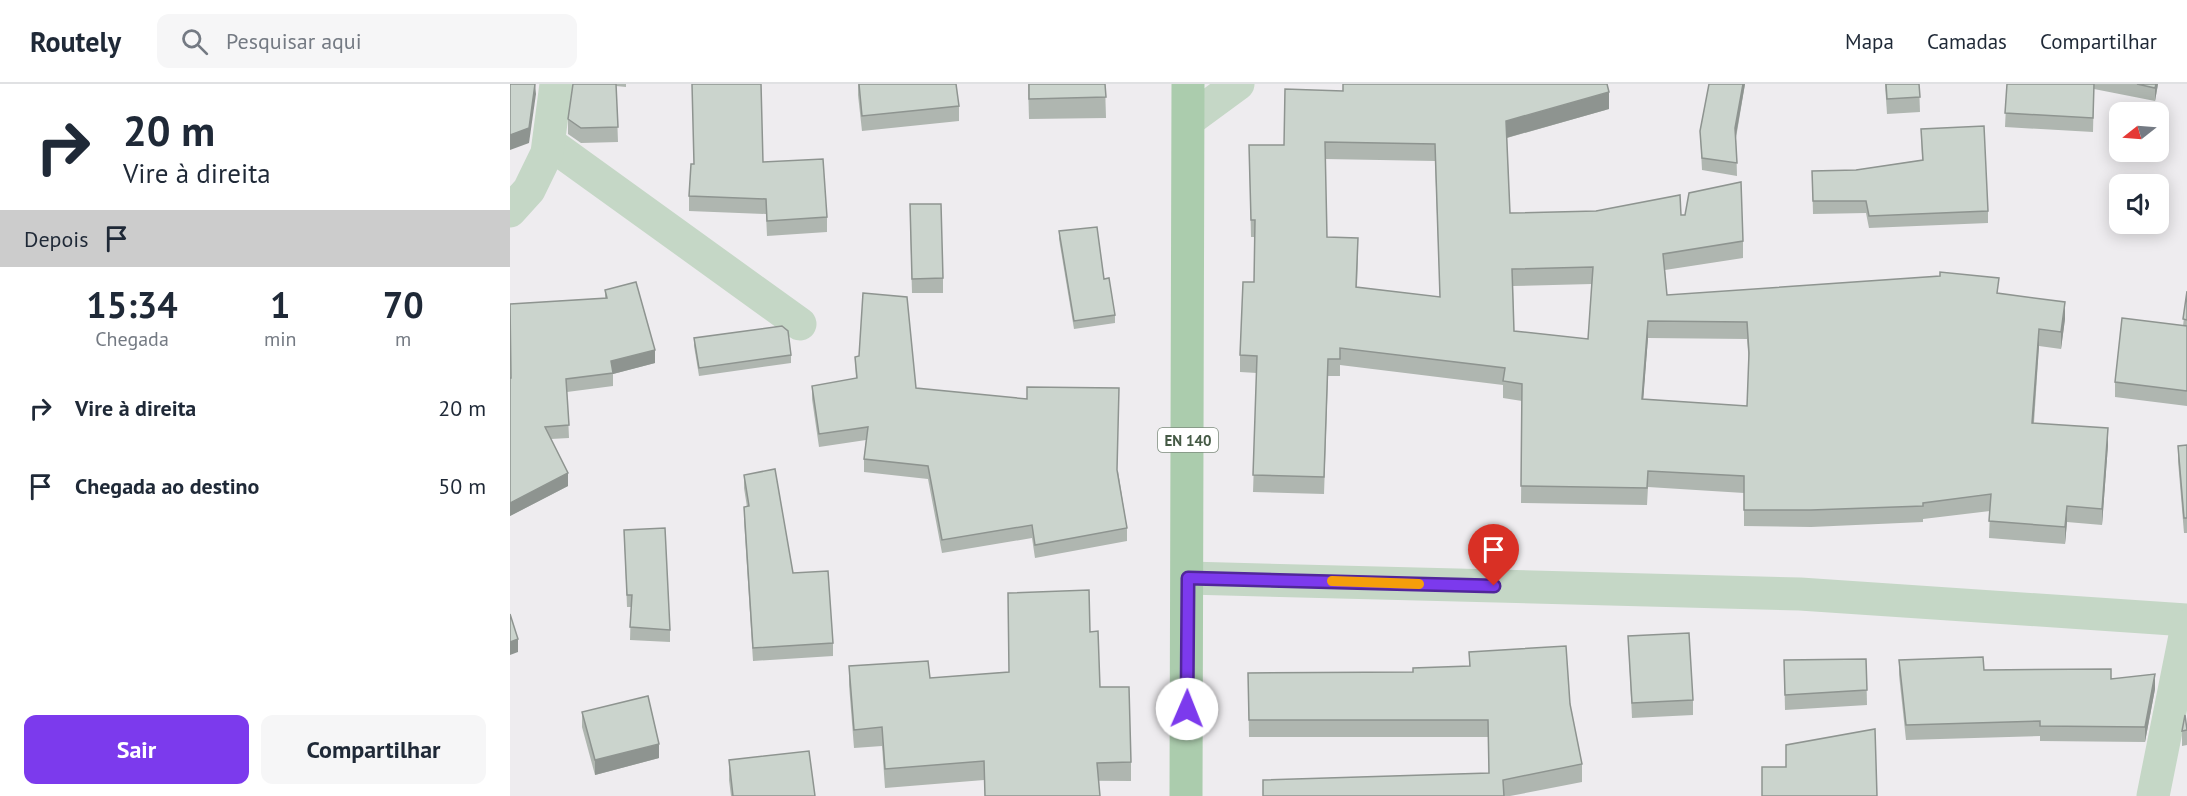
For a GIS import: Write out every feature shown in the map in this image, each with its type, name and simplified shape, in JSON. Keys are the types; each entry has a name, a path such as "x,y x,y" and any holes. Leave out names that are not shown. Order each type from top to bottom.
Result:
{"main road":[{"name":"EN 140","path":"1186,796 1188,84"}],"street":[{"path":"510,211 529,190 547,153 556,84"},
{"path":"1189,120 1238,84"},
{"path":"549,143 800,324"},
{"path":"1188,578 1800,594 2187,620"},
{"path":"2153,796 2187,626"}],"building":[{"path":"510,84 535,84 529,128 510,135"},
{"path":"573,84 616,84 618,127 581,128 568,119"},
{"path":"692,84 761,84 763,162 823,159 827,217 767,221 766,199 689,196 691,164 694,164"},
{"path":"859,84 956,84 959,106 862,116"},
{"path":"1029,84 1105,84 1106,97 1029,99"},
{"path":"1343,84 1607,84 1609,92 1506,121 1510,213 1596,211 1680,195 1681,215 1685,215 1689,193 1741,182 1743,241 1663,254 1667,295 1940,276 1940,272 1999,278 1997,293 2065,302 2061,332 2039,329 2032,423 2108,428 2102,509 2067,506 2065,527 1989,521 1991,494 1923,503 1923,506 1744,510 1744,476 1648,471 1647,488 1521,486 1522,384 1503,381 1505,368 1340,348 1340,359 1328,359 1324,477 1253,475 1257,356 1240,355 1243,282 1254,282 1255,220 1251,220 1249,145 1284,145 1285,89 1343,91","holes":["1325,142 1435,144 1440,297 1356,287 1358,238 1327,237","1593,267 1588,339 1514,331 1512,269","1648,321 1747,322 1749,353 1747,406 1642,399"]},
{"path":"1709,84 1743,84 1735,128 1737,163 1702,158 1700,131"},
{"path":"1886,84 1919,84 1920,97 1887,99"},
{"path":"2007,84 2094,84 2093,118 2005,113"},
{"path":"2137,84 2156,84 2155,88"},
{"path":"1984,126 1988,211 1869,216 1866,201 1813,201 1812,171 1856,170 1923,160 1921,129"},
{"path":"910,204 941,204 943,278 912,279"},
{"path":"1097,227 1104,279 1109,278 1115,315 1074,321 1059,231"},
{"path":"636,282 655,350 611,361 613,373 566,379 569,425 545,427 568,473 510,503 510,304 607,298 605,290"},
{"path":"2187,291 2187,320 2183,319"},
{"path":"863,293 907,297 916,388 1027,399 1027,387 1119,388 1117,470 1127,528 1035,545 1032,525 942,540 928,466 864,459 868,427 819,434 812,386 857,378 855,357 859,356"},
{"path":"2122,318 2187,326 2187,391 2115,382"},
{"path":"782,326 788,331 791,355 699,368 694,338"},
{"path":"2187,445 2187,518 2184,518 2178,446"},
{"path":"775,469 793,573 828,571 833,643 753,648 744,507 749,506 744,475"},
{"path":"665,528 670,630 630,627 632,595 627,595 624,530"},
{"path":"1089,590 1090,632 1098,631 1100,687 1129,687 1131,762 1097,763 1100,796 985,796 984,761 885,769 882,727 854,730 849,666 928,661 930,678 1009,672 1008,593"},
{"path":"510,614 518,639 510,642"},
{"path":"1689,633 1693,700 1632,703 1628,636"},
{"path":"1566,646 1570,704 1582,764 1503,780 1504,796 1263,796 1263,780 1489,773 1488,720 1249,720 1248,673 1413,672 1413,668 1470,666 1469,652"},
{"path":"1983,657 1984,670 2111,669 2111,679 2155,674 2145,727 2040,726 2040,721 1906,725 1899,660"},
{"path":"1866,659 1867,690 1785,695 1784,660"},
{"path":"648,696 659,744 595,760 582,712"},
{"path":"2185,715 2187,730 2182,731"},
{"path":"1875,729 1877,796 1762,796 1762,767 1786,767 1786,745"},
{"path":"809,751 815,796 733,796 729,760"}],"slow traffic":[{"path":"1332,581 1419,584"}],"route":[{"path":"1187,709 1188,578 1494,586"}]}
